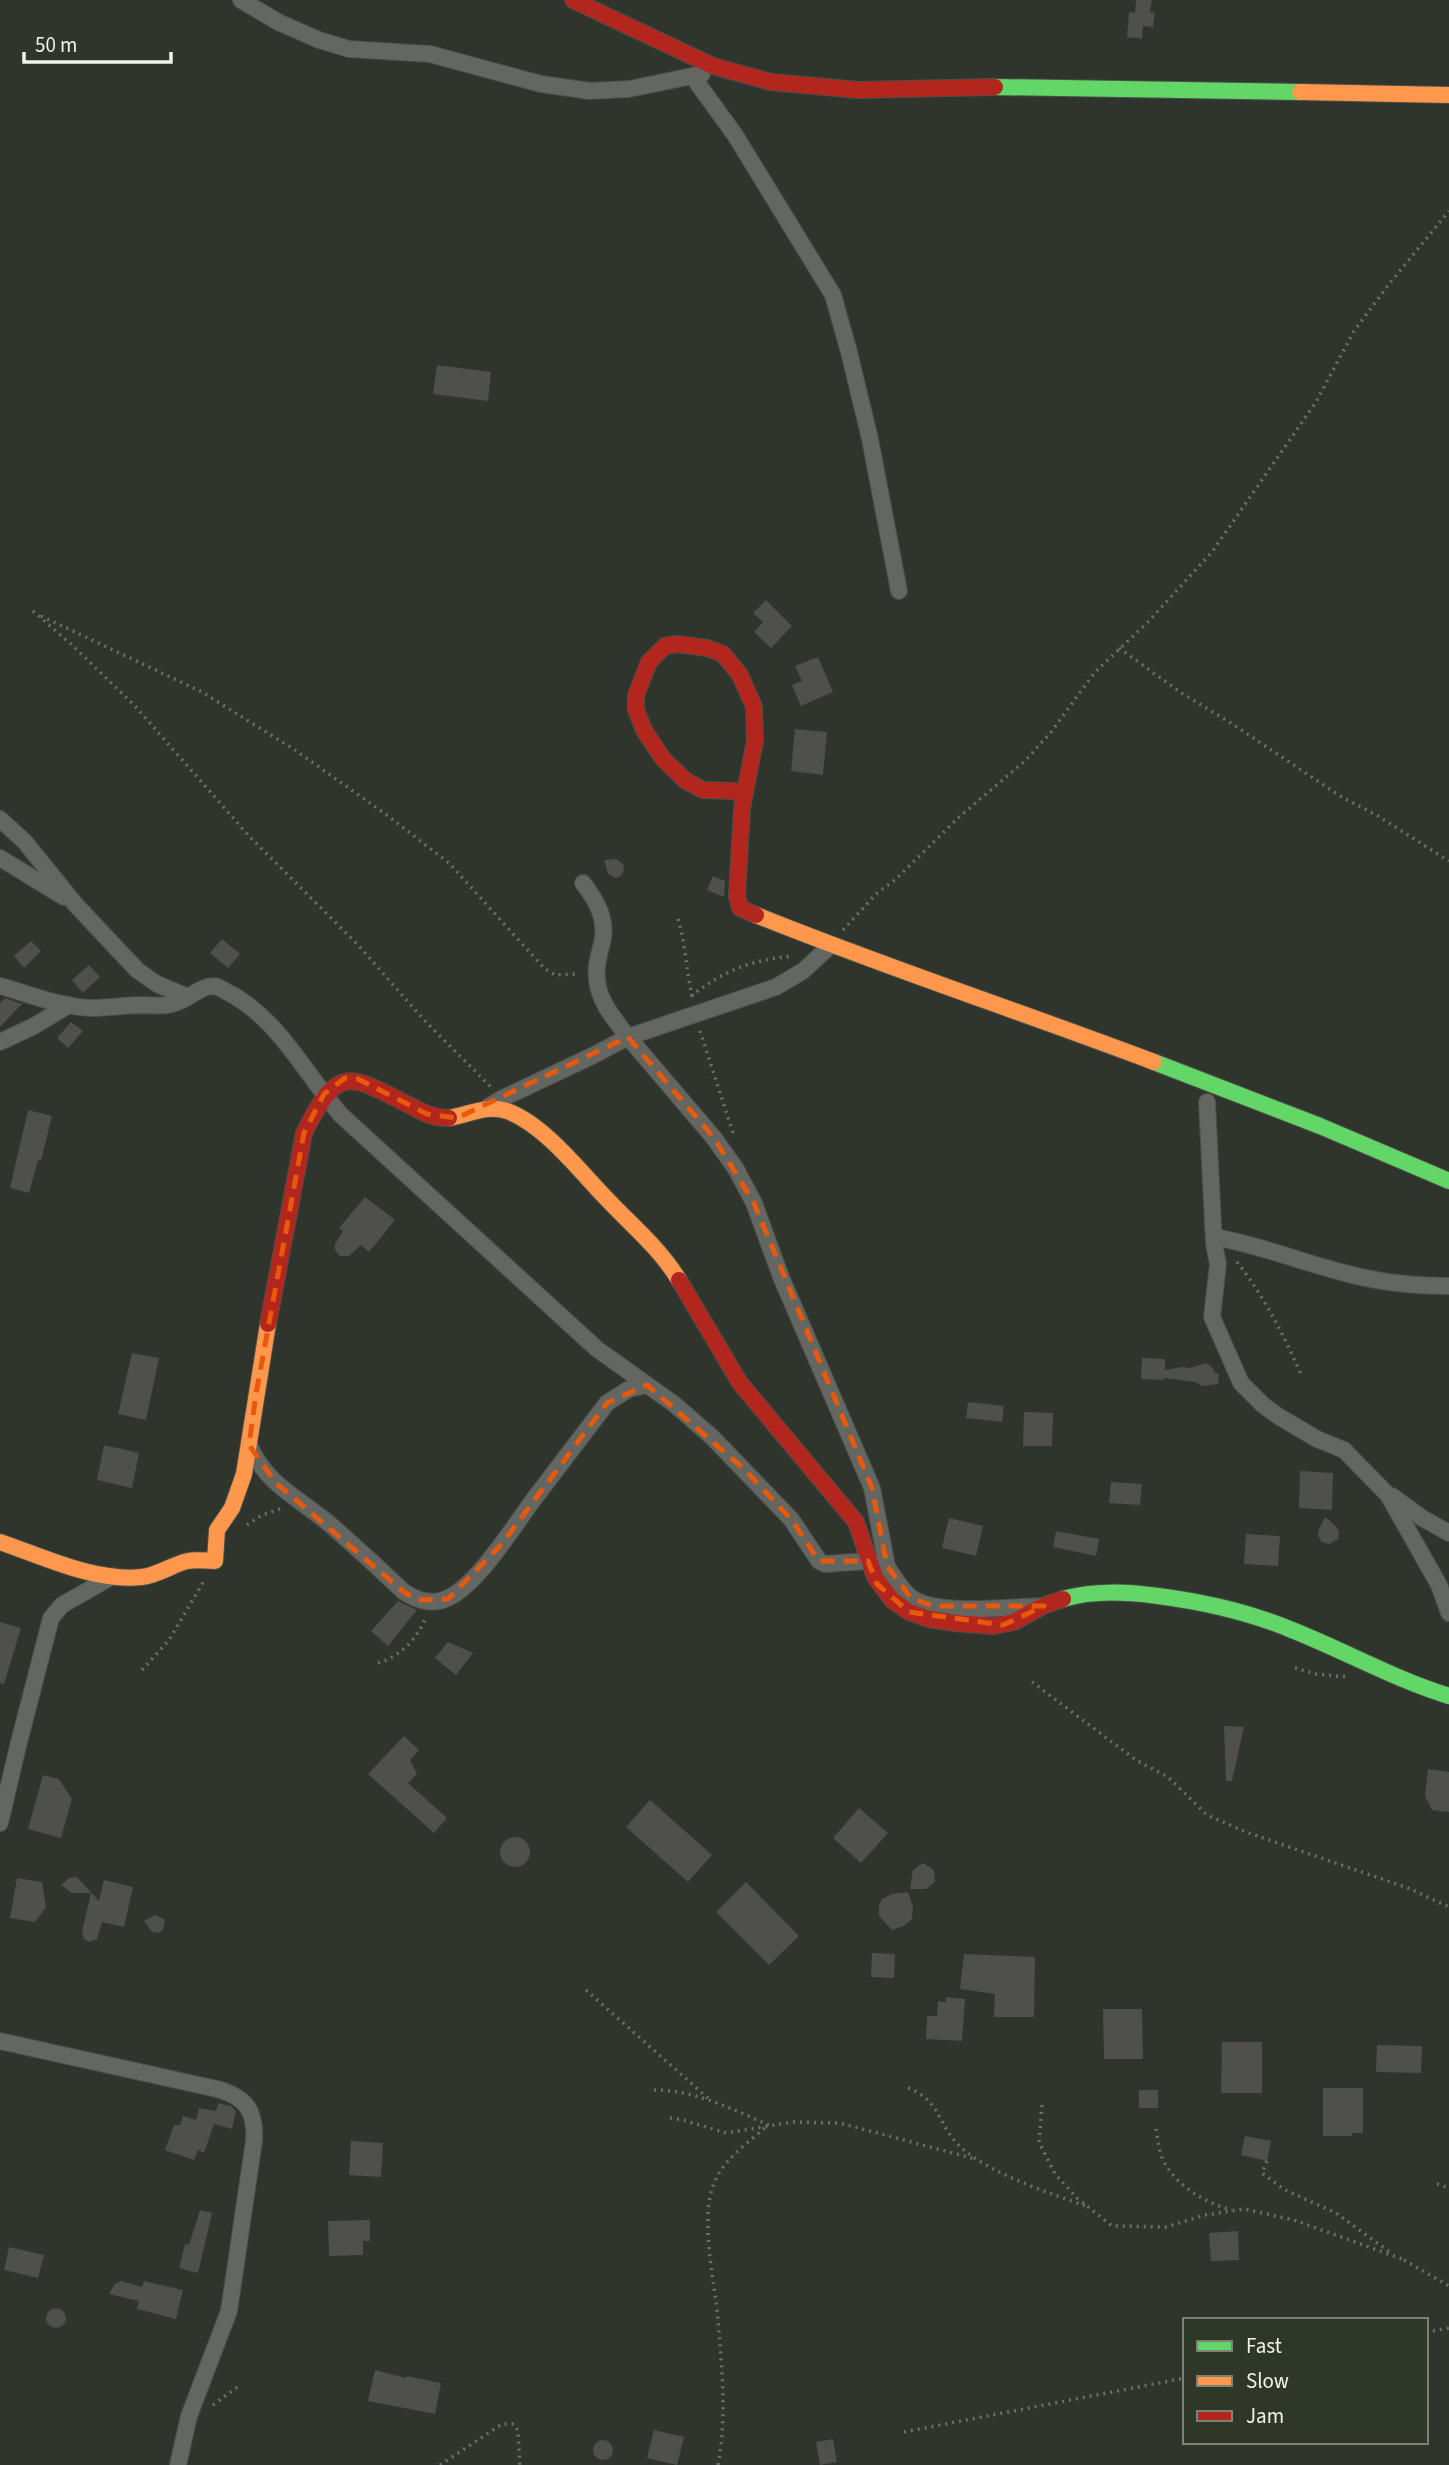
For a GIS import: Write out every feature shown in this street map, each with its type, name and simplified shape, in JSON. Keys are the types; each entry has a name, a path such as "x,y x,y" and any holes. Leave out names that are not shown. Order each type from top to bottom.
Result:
{"street":[{"path":"241,0 299,31 349,49 430,54 541,84 590,92 629,89 693,77 718,68"},
{"path":"573,0 718,68 771,82 858,90 1014,87 1449,95"},
{"path":"693,77 735,135 833,295 870,439 899,591"},
{"path":"744,796 728,790 702,790 681,777 668,766 645,733 635,700 643,674 661,648 667,645 687,645 720,652 736,669 754,707 757,729 754,758 744,796 737,896 740,908 827,949 1048,1022 1320,1125 1449,1181"},
{"path":"0,819 25,842 75,904 147,978 171,992 188,997"},
{"path":"0,858 75,904"},
{"path":"583,883 604,920 604,935 597,960 596,978 599,992 628,1037 714,1138 736,1169 754,1203 781,1277 872,1488 887,1566"},
{"path":"0,986 89,1008 146,1005 164,1007 176,1004 204,987 217,987 250,1006 292,1050 324,1077 358,1079 440,1119 457,1118 472,1110 488,1107 628,1037 776,987 803,971 827,949"},
{"path":"0,1042 69,1005"},
{"path":"292,1050 311,1080 341,1115 583,1337 674,1404 744,1469 791,1519 819,1561 825,1564 868,1561"},
{"path":"0,1542 58,1563 113,1576 141,1577 166,1571 187,1561 215,1561 217,1530 232,1508 244,1474 290,1195 304,1133 316,1105 324,1094 342,1080"},
{"path":"1207,1102 1214,1237 1218,1264 1212,1317 1241,1383 1263,1405 1279,1416 1343,1450 1381,1488 1422,1518 1449,1533"},
{"path":"488,1107 515,1114 544,1137 673,1269 715,1346 748,1395 859,1527 911,1598 933,1606 979,1609 1044,1606 1086,1594 1107,1592 1191,1601 1274,1623 1388,1674 1449,1696"},
{"path":"1214,1237 1375,1280 1449,1286"},
{"path":"249,1445 256,1462 265,1473 331,1525 404,1592 417,1600 429,1602 448,1599 462,1590 501,1545 617,1394 647,1385"},
{"path":"1381,1488 1402,1517 1439,1585 1449,1613"},
{"path":"859,1527 877,1584 886,1595 909,1612 936,1620 1003,1625 1021,1619 1044,1606"},
{"path":"0,1823 51,1618 62,1605 113,1576"},
{"path":"0,2041 217,2089 238,2097 250,2112 255,2130 254,2141 229,2311 189,2416 178,2465"}],"path":[{"path":"683,1001 718,976 756,961 827,949 876,894 896,879 958,818 1026,760 1051,732 1095,672 1147,623 1212,552 1316,402 1354,331 1449,211"},
{"path":"502,1098 424,1020 359,946 228,814 169,742 135,706 33,611 202,692 295,750 449,863 530,955 550,972 561,976 579,974 597,960"},
{"path":"1118,648 1310,777 1449,861"},
{"path":"678,919 696,1013 736,1145"},
{"path":"1236,1262 1268,1306 1302,1377"},
{"path":"246,1525 279,1509 303,1505"},
{"path":"142,1670 169,1640 215,1561"},
{"path":"378,1663 390,1659 412,1642 423,1624 429,1602"},
{"path":"1032,1682 1127,1754 1168,1777 1207,1815 1282,1845 1408,1888 1449,1907"},
{"path":"586,1990 710,2100"},
{"path":"908,2088 922,2093 934,2104 951,2137 975,2159"},
{"path":"654,2090 688,2093 710,2100 768,2127"},
{"path":"1042,2105 1039,2143 1055,2174 1112,2226 1166,2227 1205,2215 1244,2209 1294,2220 1405,2260"},
{"path":"670,2118 726,2133 793,2122 840,2123 975,2159 1042,2191 1089,2207"},
{"path":"718,2465 724,2407 709,2235 710,2200 717,2177 724,2166 768,2127"},
{"path":"1156,2129 1163,2160 1174,2177 1197,2196 1236,2211"},
{"path":"1267,2161 1262,2173 1285,2190 1336,2213 1390,2253 1449,2286"},
{"path":"1437,2184 1449,2188"},
{"path":"1428,2332 1449,2328"},
{"path":"904,2432 1183,2378"},
{"path":"440,2465 502,2424 509,2423 514,2424 518,2431 520,2465"}],"highlighted area":[{"path":"628,1037 714,1138 754,1203 872,1488 887,1566 911,1598 933,1606 1044,1606 1003,1625 909,1612 877,1584 868,1561 819,1561 791,1519 744,1469 647,1385 607,1403 501,1545 448,1599 417,1600 404,1592 276,1483 249,1445 304,1133 324,1094 345,1078 358,1079 427,1114 457,1118"}],"building":[{"path":"1136,0 1152,0 1150,12 1155,13 1153,27 1143,26 1142,39 1127,37 1129,12 1135,13"},
{"path":"437,365 491,372 488,401 433,394"},
{"path":"766,600 792,626 771,648 754,632 763,622 753,613"},
{"path":"818,657 833,692 801,706 792,685 802,681 795,666"},
{"path":"795,729 827,732 823,775 791,771"},
{"path":"616,859 623,864 624,870 622,875 616,878 608,874 604,860"},
{"path":"713,876 725,881 724,897 707,890"},
{"path":"222,939 240,954 228,968 210,953"},
{"path":"31,941 41,951 24,968 14,956"},
{"path":"89,965 100,977 83,993 72,980"},
{"path":"5,998 22,1004 0,1027 0,1003"},
{"path":"71,1022 83,1031 68,1048 57,1038"},
{"path":"28,1110 52,1116 41,1161 38,1160 29,1193 10,1188"},
{"path":"365,1197 395,1220 369,1252 361,1245 349,1256 340,1256 335,1250 335,1244 343,1231 339,1228"},
{"path":"132,1353 159,1358 146,1420 118,1414"},
{"path":"1142,1358 1165,1359 1165,1370 1190,1368 1206,1363 1219,1374 1218,1384 1202,1386 1195,1382 1164,1378 1141,1379"},
{"path":"968,1402 1004,1406 1002,1422 966,1418"},
{"path":"1024,1412 1053,1413 1052,1446 1023,1446"},
{"path":"104,1445 139,1453 132,1488 97,1480"},
{"path":"1300,1471 1333,1473 1332,1510 1299,1508"},
{"path":"1111,1482 1142,1484 1140,1505 1109,1503"},
{"path":"1325,1517 1339,1532 1338,1539 1329,1544 1322,1542 1318,1536"},
{"path":"949,1518 983,1526 976,1556 942,1548"},
{"path":"1056,1531 1099,1539 1096,1556 1053,1547"},
{"path":"1246,1534 1280,1536 1278,1566 1244,1564"},
{"path":"398,1601 417,1610 388,1646 371,1631"},
{"path":"0,1622 21,1628 4,1684 0,1683"},
{"path":"448,1642 473,1653 456,1675 435,1658"},
{"path":"1224,1726 1244,1727 1232,1781 1226,1781"},
{"path":"404,1736 419,1750 410,1760 417,1774 408,1783 447,1818 434,1833 368,1774"},
{"path":"1428,1769 1449,1772 1449,1812 1432,1810 1425,1796"},
{"path":"43,1775 59,1779 72,1799 61,1838 28,1829"},
{"path":"650,1800 712,1855 688,1882 626,1827"},
{"path":"859,1808 888,1833 861,1863 833,1838"},
{"path":"515,1837 521,1838 529,1846 529,1858 521,1866 515,1867 509,1866 501,1858 500,1852 501,1846 509,1838"},
{"path":"923,1863 934,1870 935,1882 926,1889 910,1889 913,1870"},
{"path":"77,1877 99,1901 104,1880 133,1887 124,1927 102,1922 97,1939 89,1942 84,1939 82,1931 91,1893 72,1893 61,1885 69,1878"},
{"path":"17,1878 42,1882 46,1907 35,1922 10,1918"},
{"path":"746,1882 799,1936 769,1965 716,1912"},
{"path":"908,1892 913,1907 912,1919 904,1926 892,1930 879,1916 879,1905 882,1899 892,1894"},
{"path":"155,1915 163,1918 165,1922 163,1930 158,1933 152,1932 144,1921"},
{"path":"872,1953 895,1954 894,1978 871,1977"},
{"path":"964,1954 1035,1957 1034,2017 994,2017 995,1994 960,1989"},
{"path":"946,1997 965,1999 962,2041 926,2039 927,2016 937,2016 938,2001 946,2002"},
{"path":"1103,2009 1142,2009 1143,2059 1104,2059"},
{"path":"1222,2042 1262,2042 1262,2093 1221,2093"},
{"path":"1377,2045 1422,2046 1421,2073 1376,2072"},
{"path":"1323,2088 1363,2088 1363,2133 1352,2133 1352,2136 1323,2136"},
{"path":"1139,2090 1158,2090 1158,2108 1139,2108"},
{"path":"218,2103 231,2106 236,2111 232,2129 214,2124 204,2153 198,2150 194,2160 165,2150 174,2125 180,2125 183,2116 196,2120 199,2108 216,2111"},
{"path":"1245,2136 1271,2141 1267,2161 1241,2155"},
{"path":"351,2141 383,2143 381,2177 349,2175"},
{"path":"200,2210 212,2213 198,2273 179,2268 185,2244 189,2245"},
{"path":"370,2220 370,2241 363,2241 363,2255 329,2256 328,2221"},
{"path":"1238,2231 1239,2260 1211,2261 1209,2233"},
{"path":"9,2247 44,2255 38,2278 4,2270"},
{"path":"121,2281 142,2287 144,2281 183,2290 176,2319 137,2309 139,2301 109,2294 115,2284"},
{"path":"56,2308 63,2311 66,2318 63,2325 56,2328 49,2325 46,2318 49,2311"},
{"path":"375,2370 441,2383 435,2414 368,2401"},
{"path":"654,2430 684,2437 677,2465 647,2458"},
{"path":"833,2439 837,2462 820,2465 816,2442"},
{"path":"603,2440 610,2443 613,2450 610,2457 603,2460 596,2457 593,2450 596,2443"}],"traffic: fast":[{"path":"995,87 1300,92"},
{"path":"1154,1062 1320,1126 1449,1181"},
{"path":"1063,1599 1087,1594 1122,1593 1175,1598 1226,1609 1312,1638 1449,1696"}],"traffic: slow":[{"path":"1300,92 1449,95"},
{"path":"756,915 1154,1062"},
{"path":"449,1118 485,1109 500,1109 534,1126 547,1136 644,1236 679,1280"},
{"path":"0,1542 69,1567 124,1578 148,1576 191,1560 215,1561 217,1530 232,1508 244,1474 268,1324"}],"traffic: jam":[{"path":"573,0 713,66 771,82 858,90 995,87"},
{"path":"744,796 734,791 703,790 686,781 664,760 645,732 636,710 636,695 649,662 665,646 678,644 707,648 723,654 740,675 754,707 755,741 742,808 737,896 740,908 756,915"},
{"path":"268,1324 304,1133 327,1094 348,1081 360,1083 426,1114 449,1118"},
{"path":"679,1280 740,1383 856,1522 875,1577 892,1600 909,1612 929,1619 993,1626 1014,1622 1043,1606 1063,1599"}]}
